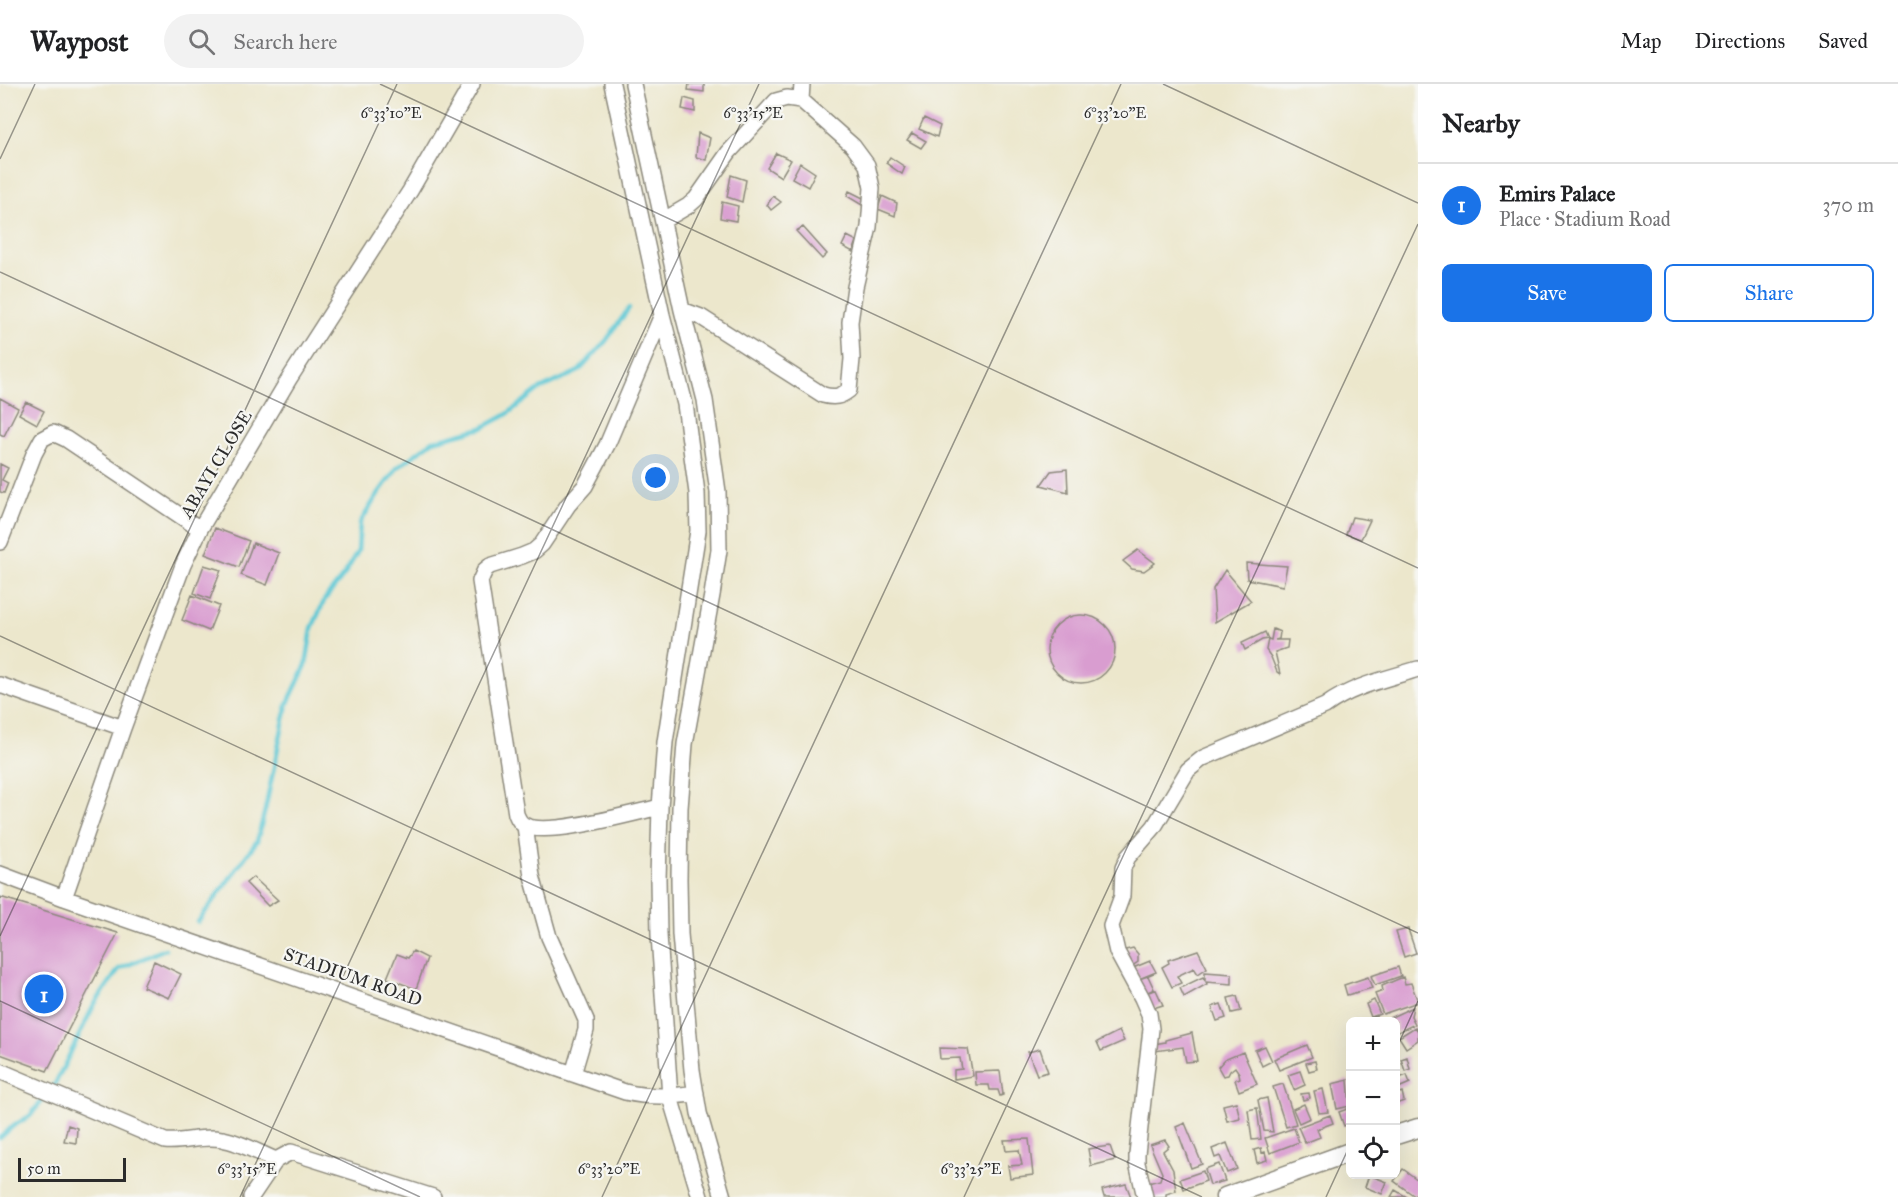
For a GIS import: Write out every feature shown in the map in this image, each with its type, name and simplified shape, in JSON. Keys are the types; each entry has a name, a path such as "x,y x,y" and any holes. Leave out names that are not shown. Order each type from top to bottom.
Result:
{"main road":[{"path":"1400,1133 1418,1128"},
{"path":"1225,1197 1346,1153"}],"street":[{"name":"ABAYI CLOSE","path":"64,898 123,728 183,566 200,530 289,379 410,191 472,84"},
{"path":"612,84 662,315 685,404 697,493 698,531 664,742 660,807 660,935 670,1097 700,1197"},
{"path":"633,84 682,309 705,400 717,492 719,532 712,595 685,744 680,808 680,934 699,1113 723,1197"},
{"path":"801,100 802,84"},
{"path":"664,220 696,199 729,152 776,101 787,98 801,100 853,146 867,165 872,188 869,227 852,310 852,359 849,390 842,396 833,398 822,395 701,317 682,309"},
{"path":"660,807 572,826 536,829 525,826 519,821 516,814 480,581 490,566 534,551 542,544 568,505 585,486 607,446 662,315"},
{"path":"0,543 34,454 42,439 53,433 66,439 200,530"},
{"path":"1145,1197 1137,1154 1151,1029 1149,1014 1142,998 1117,952 1111,926 1122,896 1123,868 1128,857 1154,828 1188,770 1203,758 1325,706 1341,694 1418,669"},
{"path":"0,685 123,728"},
{"path":"525,826 532,876 549,937 586,1020 586,1030 573,1074"},
{"name":"STADIUM ROAD","path":"0,874 625,1092 640,1096 670,1097 696,1093"},
{"path":"0,1071 165,1141 223,1139 276,1160"},
{"path":"251,1197 276,1160 291,1152 432,1197"}],"building":[{"path":"689,84 704,84 704,92 688,90"},
{"path":"684,98 695,101 695,112 682,109"},
{"path":"924,118 940,126 937,137 919,129"},
{"path":"698,133 710,138 706,160 696,157"},
{"path":"912,133 926,141 921,148 907,140"},
{"path":"776,153 791,160 781,177 767,168"},
{"path":"890,157 905,167 902,174 886,163"},
{"path":"800,163 815,173 808,187 792,178"},
{"path":"731,175 746,180 742,202 727,197"},
{"path":"849,191 863,198 862,205 847,196"},
{"path":"773,196 781,202 771,210 767,205"},
{"path":"882,196 897,203 895,216 878,209"},
{"path":"722,202 738,206 736,221 720,218"},
{"path":"803,227 827,254 822,259 796,231"},
{"path":"847,236 857,241 853,252 842,246"},
{"path":"0,398 18,408 4,436 0,434"},
{"path":"26,402 44,411 37,424 19,414"},
{"path":"0,464 8,468 2,480 8,483 4,493 0,492"},
{"path":"1067,469 1068,492 1041,485 1051,471"},
{"path":"1352,517 1370,520 1361,539 1346,534"},
{"path":"215,528 249,541 239,567 205,554"},
{"path":"253,543 279,553 267,585 241,575"},
{"path":"1138,550 1155,563 1144,571 1132,569 1123,561"},
{"path":"1246,563 1287,566 1283,586 1247,579"},
{"path":"204,565 221,570 210,599 194,593"},
{"path":"1225,570 1251,601 1215,622 1213,589"},
{"path":"192,595 219,606 209,631 182,620"},
{"path":"1081,615 1094,618 1105,625 1112,636 1115,649 1112,662 1105,673 1094,680 1081,683 1068,680 1057,673 1050,662 1047,649 1050,636 1057,625 1068,618"},
{"path":"1273,629 1280,632 1279,639 1275,640 1288,640 1287,648 1275,652 1280,674 1266,650 1268,639 1271,640"},
{"path":"1265,632 1268,639 1245,650 1242,643"},
{"path":"253,877 278,900 268,906 246,883"},
{"path":"0,897 118,933 47,1071 0,1054"},
{"path":"1408,929 1416,953 1404,957 1396,932"},
{"path":"1133,948 1138,954 1138,962 1129,968 1118,952"},
{"path":"1198,950 1207,968 1198,974 1194,968 1177,976 1181,983 1172,987 1162,967 1169,963 1168,960"},
{"path":"413,951 427,958 416,989 387,978 397,954 408,958"},
{"path":"154,961 181,974 169,998 143,987"},
{"path":"1150,961 1156,972 1139,979 1133,968"},
{"path":"1398,967 1401,976 1375,985 1371,976"},
{"path":"1205,972 1232,974 1232,984 1206,982 1207,984 1184,997 1180,988 1203,977 1205,981"},
{"path":"1148,976 1154,989 1148,992 1156,990 1163,1005 1150,1009 1139,979"},
{"path":"1368,977 1372,988 1347,995 1344,985"},
{"path":"1403,977 1405,984 1411,983 1418,1002 1383,1014 1375,994 1383,991 1382,986"},
{"path":"1237,996 1241,1011 1232,1013 1228,998"},
{"path":"1374,1000 1380,1014 1371,1017 1366,1004"},
{"path":"1221,1004 1226,1018 1217,1021 1212,1007"},
{"path":"1413,1007 1411,1016 1415,1024 1400,1031 1400,1017 1391,1017"},
{"path":"1415,1027 1418,1031 1418,1040 1406,1048 1400,1036"},
{"path":"1119,1031 1124,1041 1101,1051 1097,1042"},
{"path":"1192,1033 1197,1061 1186,1062 1183,1047 1155,1051 1154,1044"},
{"path":"1307,1045 1312,1057 1279,1070 1274,1059"},
{"path":"1265,1046 1272,1061 1262,1066 1255,1050"},
{"path":"939,1048 968,1049 973,1076 954,1079 954,1070 962,1069 960,1058 940,1059"},
{"path":"1040,1049 1048,1072 1037,1075 1028,1052"},
{"path":"1243,1052 1257,1084 1239,1091 1235,1080 1240,1078 1235,1067 1228,1075 1223,1076 1218,1067 1224,1060"},
{"path":"1407,1057 1410,1069 1405,1071 1401,1059"},
{"path":"1315,1061 1317,1069 1309,1071 1306,1063"},
{"path":"1000,1071 1003,1095 1000,1096 998,1090 990,1090 989,1085 976,1085 975,1072"},
{"path":"1300,1071 1305,1085 1294,1090 1288,1075"},
{"path":"1407,1075 1410,1083 1400,1087 1400,1078"},
{"path":"1346,1080 1346,1107 1337,1109 1332,1084"},
{"path":"1283,1084 1296,1124 1286,1127 1273,1087"},
{"path":"1323,1089 1328,1112 1319,1113 1314,1091"},
{"path":"1402,1092 1404,1101 1400,1102 1400,1093"},
{"path":"1309,1093 1310,1098 1303,1100 1301,1094"},
{"path":"1267,1098 1273,1132 1264,1131 1258,1100"},
{"path":"1236,1102 1240,1118 1227,1121 1223,1105"},
{"path":"1304,1104 1310,1118 1299,1123 1293,1109"},
{"path":"1257,1108 1261,1139 1252,1140 1248,1110"},
{"path":"1346,1109 1346,1125 1344,1126 1339,1112"},
{"path":"1330,1115 1333,1123 1317,1129 1320,1137 1305,1143 1298,1127"},
{"path":"1185,1123 1202,1164 1191,1168 1176,1127"},
{"path":"68,1125 77,1128 76,1143 64,1141"},
{"path":"1294,1128 1299,1142 1270,1153 1265,1138"},
{"path":"1029,1139 1033,1175 1010,1178 1008,1166 1022,1165 1019,1150 1006,1151 1004,1140"},
{"path":"1165,1140 1169,1146 1163,1151 1173,1170 1176,1191 1166,1194 1166,1197 1150,1197 1144,1184 1160,1180 1162,1173 1150,1145"},
{"path":"1227,1143 1237,1169 1227,1173 1220,1156 1215,1158 1212,1149"},
{"path":"1110,1146 1115,1160 1091,1166 1088,1149"},
{"path":"1261,1148 1267,1160 1257,1163 1254,1150"},
{"path":"1219,1164 1225,1181 1210,1185 1205,1169"},
{"path":"1403,1169 1418,1180 1416,1197 1394,1181 1400,1179"},
{"path":"1203,1171 1206,1181 1184,1189 1180,1179"},
{"path":"1368,1179 1387,1182 1382,1194 1365,1187"},
{"path":"1126,1184 1131,1197 1104,1197 1102,1190"},
{"path":"1395,1190 1407,1197 1391,1197"}],"waterway":[{"path":"198,922 257,841 287,705 306,665 312,628 325,599 344,575 358,551 360,523 378,494 397,468 433,441 482,428 506,415 538,390 579,371 606,341 629,308"},
{"path":"0,1138 13,1126 30,1116 55,1084 94,1005 119,969 165,949"}],"place":[{"name":"Emirs Palace","path":"44,994"}]}
